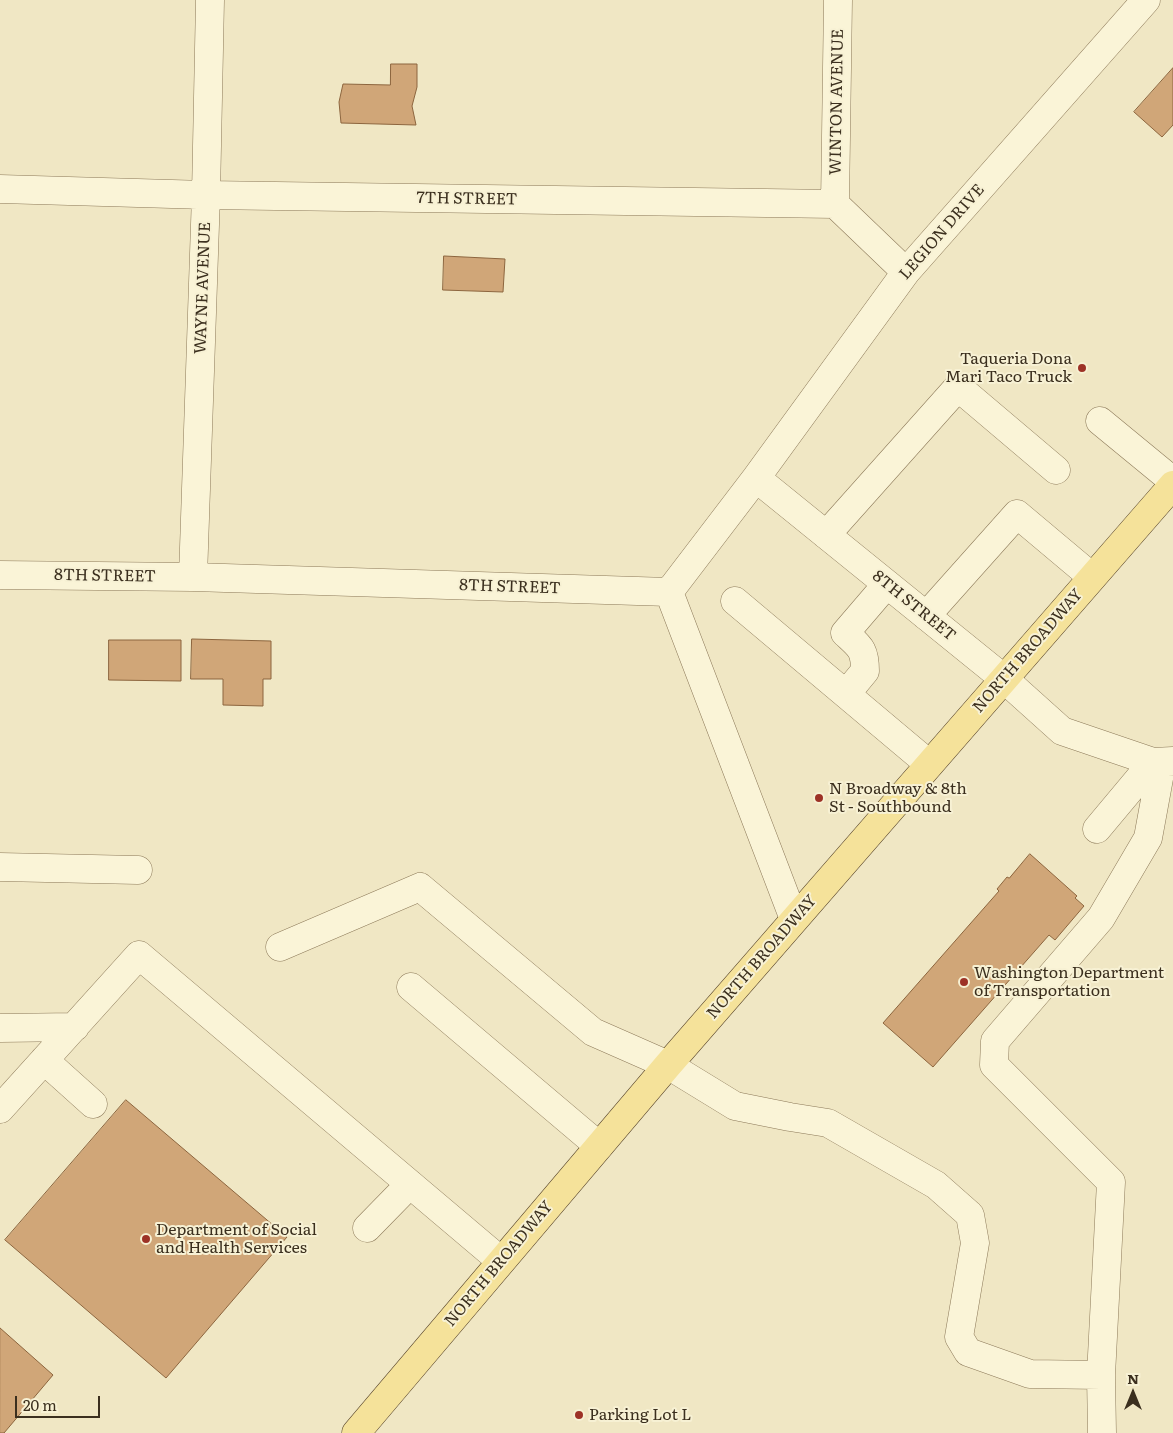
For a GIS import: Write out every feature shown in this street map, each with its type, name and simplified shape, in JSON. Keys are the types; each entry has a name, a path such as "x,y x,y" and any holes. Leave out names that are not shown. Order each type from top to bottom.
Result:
{"main road":[{"name":"NORTH BROADWAY","path":"356,1433 668,1065 1173,483"}],"street":[{"name":"WAYNE AVENUE","path":"193,577 206,195 210,0"},
{"name":"WINTON AVENUE","path":"835,204 838,0"},
{"name":"LEGION DRIVE","path":"669,592 756,478 906,272 1146,0"},
{"name":"7TH STREET","path":"0,189 206,195 835,204"},
{"path":"835,204 906,272"},
{"path":"826,535 958,387 1056,470"},
{"path":"1100,421 1173,483"},
{"name":"8TH STREET","path":"756,478 1003,678"},
{"path":"926,616 1017,514 1092,577"},
{"name":"8TH STREET","path":"0,574 193,577 669,592"},
{"path":"846,694 865,671 865,658 860,646 845,633 887,584"},
{"path":"669,592 794,919"},
{"path":"736,601 929,764"},
{"path":"1003,678 1062,731 1163,762"},
{"path":"1097,829 1163,762"},
{"path":"1102,1433 1101,1375 1111,1182 994,1065 995,1041 1101,918 1148,838 1163,762"},
{"path":"0,867 138,870"},
{"path":"280,947 420,887 593,1032 668,1065 735,1106 828,1123 936,1185 970,1215 975,1243 959,1337 968,1352 1030,1374 1101,1375"},
{"path":"0,1109 139,956 501,1261"},
{"path":"411,987 599,1146"},
{"path":"0,1028 75,1027"},
{"path":"44,1060 93,1104"},
{"path":"367,1228 410,1184"}],"building":[{"path":"391,64 417,64 417,87 412,106 416,125 341,123 339,102 343,84 390,85"},
{"path":"1173,68 1173,125 1162,137 1134,112"},
{"path":"444,256 505,259 503,292 443,290"},
{"path":"192,639 271,641 271,679 263,679 263,706 223,705 223,679 191,679"},
{"path":"109,640 181,640 181,681 109,680"},
{"name":"Washington Department of Transportation","path":"1030,854 1077,896 1075,898 1084,906 1055,940 1049,935 933,1067 883,1023 999,891 997,889 1007,877 1009,878"},
{"name":"Department of Social and Health Services","path":"126,1100 287,1237 166,1378 5,1240"},
{"path":"0,1328 53,1375 4,1433 0,1433"}],"place":[{"name":"Taqueria Dona Mari Taco Truck","path":"1082,368"},
{"name":"N Broadway & 8th St - Southbound","path":"819,798"},
{"name":"Washington Department of Transportation","path":"964,982"},
{"name":"Department of Social and Health Services","path":"146,1239"},
{"name":"Parking Lot L","path":"579,1415"}]}
